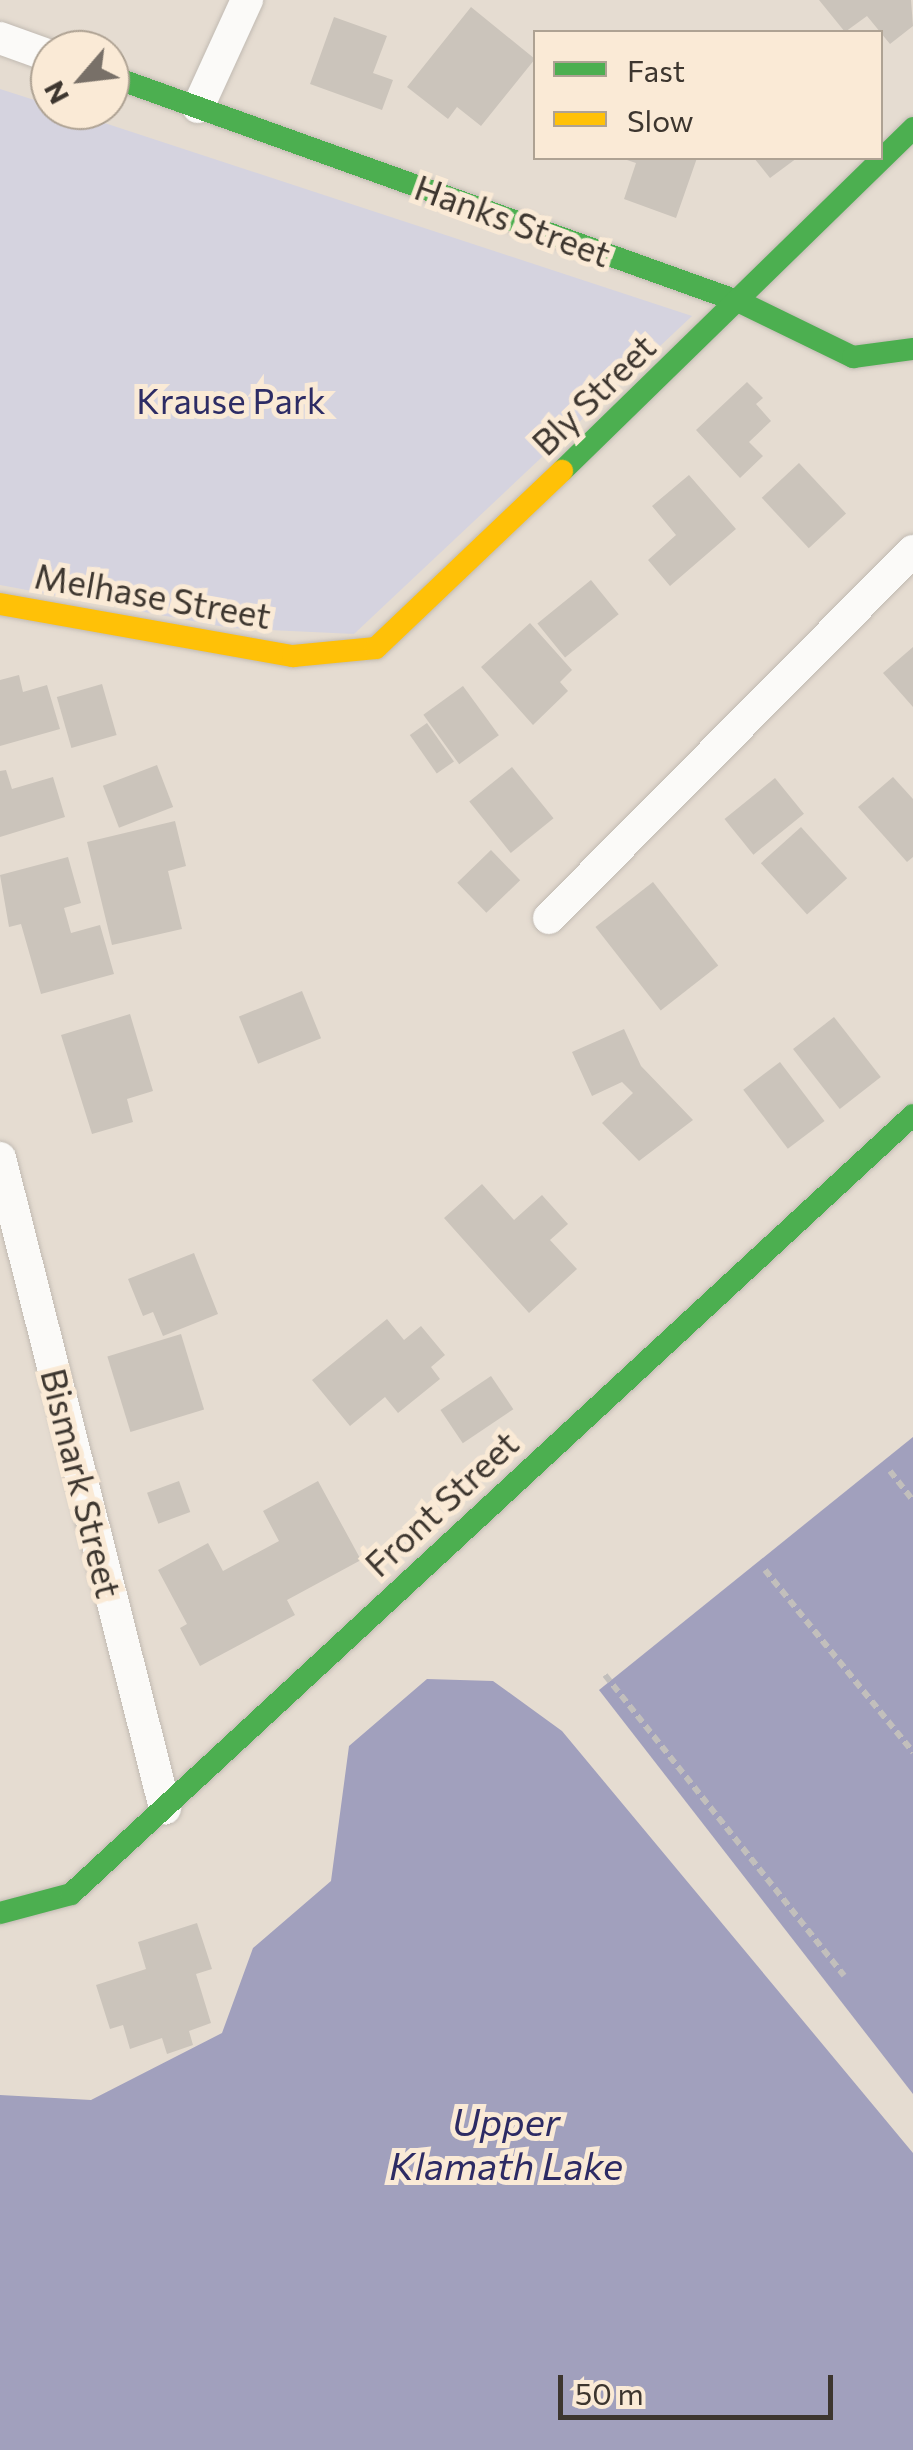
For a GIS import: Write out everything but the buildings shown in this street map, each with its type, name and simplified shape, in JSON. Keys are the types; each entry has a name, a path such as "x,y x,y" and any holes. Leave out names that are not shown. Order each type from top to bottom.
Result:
{"street":[{"path":"198,106 247,0"},
{"path":"0,38 30,49"},
{"name":"Hanks Street","path":"130,83 740,302 853,357 913,349"},
{"name":"Bly Street","path":"883,158 913,128"},
{"name":"Bly Street","path":"294,656 376,648 740,302 881,160"},
{"path":"550,918 913,550"},
{"name":"Melhase Street","path":"0,604 294,656"},
{"name":"Front Street","path":"0,1913 71,1894 913,1115"},
{"name":"Bismark Street","path":"0,1158 165,1808"}],"path":[{"path":"890,1471 913,1500"},
{"path":"765,1570 913,1752"},
{"path":"605,1675 844,1975"}],"green space":[{"name":"Krause Park","path":"0,89 30,99 30,130 126,130 692,316 354,634 230,628 0,585"}],"water":[{"path":"913,1437 913,2094 599,1690"},
{"name":"Upper Klamath Lake","path":"427,1679 493,1681 562,1731 913,2153 913,2450 0,2450 0,2095 91,2100 222,2033 253,1948 331,1881 349,1746"}],"traffic: fast":[{"path":"130,83 740,302 853,357 913,349"},
{"path":"883,157 913,128"},
{"path":"562,471 880,160"},
{"path":"0,1913 71,1894 913,1115"}],"traffic: slow":[{"path":"0,604 293,656 376,648 562,471"}]}
